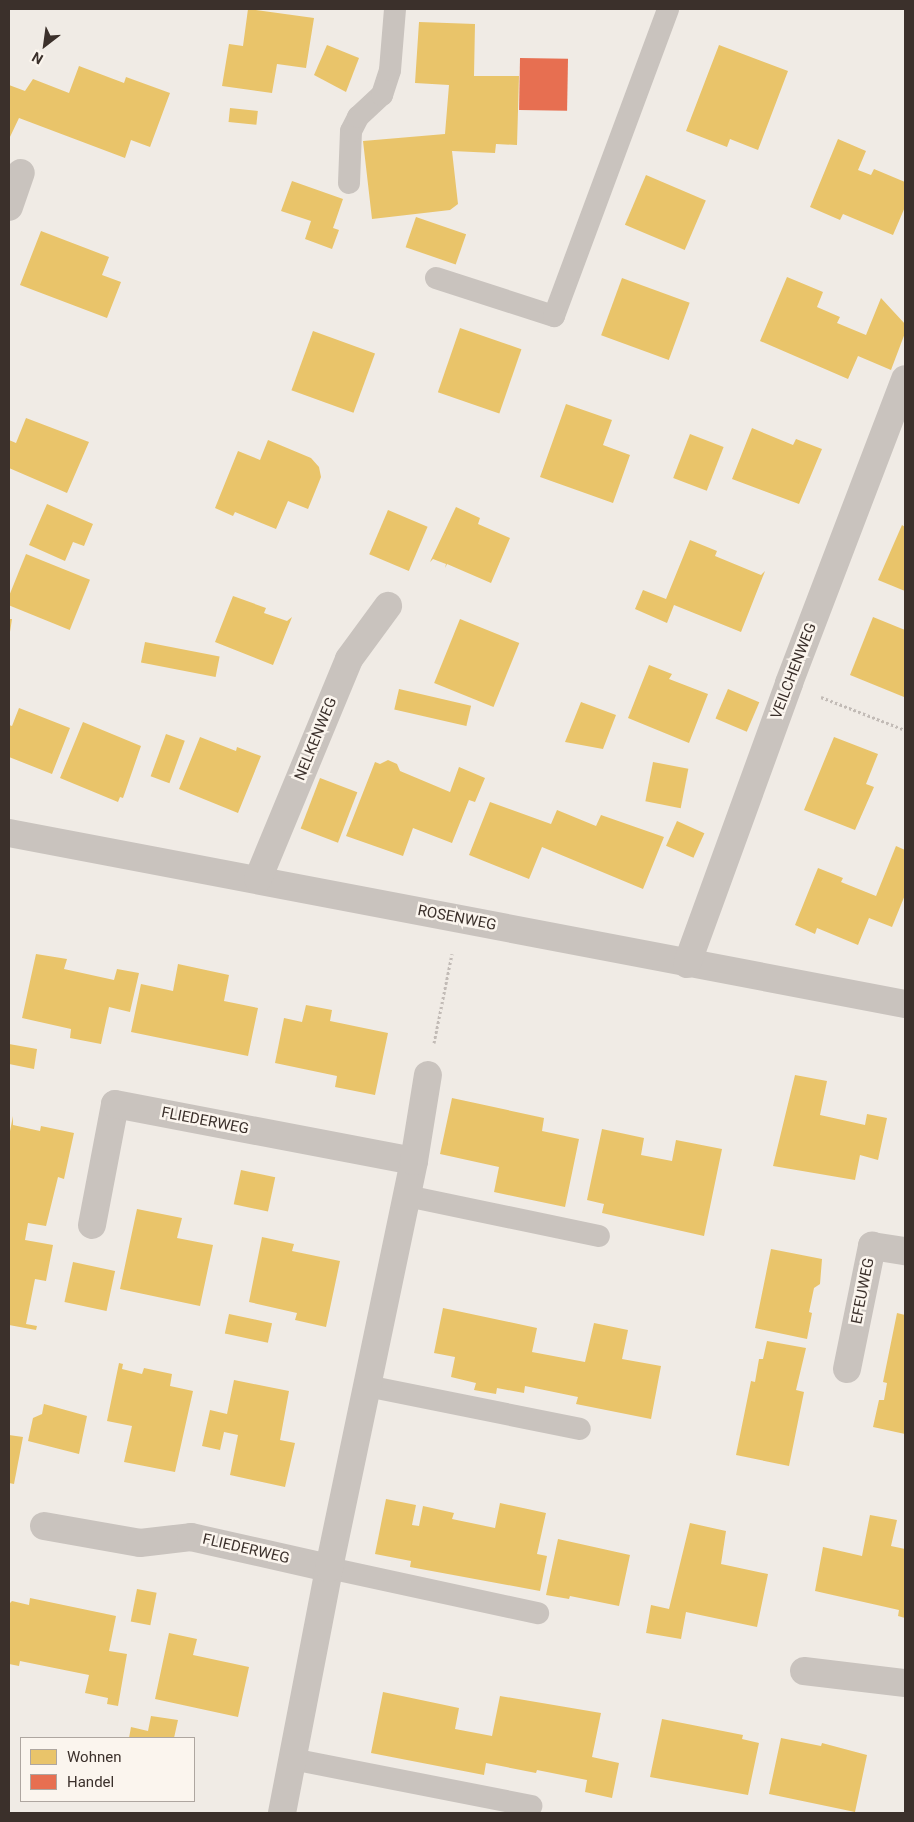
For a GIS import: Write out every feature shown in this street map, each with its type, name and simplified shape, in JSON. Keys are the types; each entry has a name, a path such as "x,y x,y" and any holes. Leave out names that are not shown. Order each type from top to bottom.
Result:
{"street":[{"path":"9,207 22,173"},
{"name":"VEILCHENWEG","path":"687,964 788,683 905,379"},
{"name":"NELKENWEG","path":"258,879 349,659 388,606"},
{"name":"ROSENWEG","path":"9,833 258,879 687,964 905,1004"},
{"path":"282,1813 329,1568 414,1161 428,1075"},
{"name":"FLIEDERWEG","path":"92,1225 116,1104 414,1161"},
{"name":"EFEUWEG","path":"847,1369 872,1246 905,1251"},
{"name":"FLIEDERWEG","path":"44,1526 140,1544 191,1537 329,1568"},
{"path":"804,1671 905,1683"}],"lane":[{"path":"349,183 351,132 358,117 382,95 390,70 395,9"},
{"path":"436,278 554,316 668,9"},
{"path":"407,1196 599,1236"},
{"path":"367,1386 580,1429"},
{"name":"FLIEDERWEG","path":"329,1568 538,1612"},
{"path":"292,1759 531,1806"}],"path":[{"path":"788,683 905,730"},
{"path":"428,1075 460,919"}],"building: Wohnen":[{"path":"248,9 314,18 306,68 277,64 272,93 222,86 229,44 243,46"},
{"path":"419,22 475,24 474,76 519,76 517,145 496,144 495,153 452,151 458,204 450,210 372,219 363,141 445,134 449,85 415,83"},
{"path":"327,45 359,58 346,92 314,75"},
{"path":"719,45 788,71 758,150 730,139 727,147 686,131"},
{"path":"79,66 124,83 126,77 170,93 150,147 131,140 125,158 19,118 9,139 9,85 25,91 33,79 69,93"},
{"path":"230,108 258,111 256,125 229,122"},
{"path":"838,139 866,151 858,170 871,175 874,169 905,182 905,207 893,235 843,214 840,220 810,207"},
{"path":"646,175 706,200 685,250 625,225"},
{"path":"292,181 343,199 333,228 339,230 332,249 305,239 311,221 281,211"},
{"path":"416,217 466,234 456,265 406,247"},
{"path":"41,231 109,257 102,275 121,282 107,318 20,285"},
{"path":"787,277 823,292 817,307 840,317 837,323 866,335 881,298 905,324 905,333 891,370 858,356 848,379 760,341"},
{"path":"622,278 690,303 669,360 601,335"},
{"path":"460,328 521,349 499,413 438,392"},
{"path":"313,331 375,354 353,413 291,390"},
{"path":"566,404 612,420 603,445 630,455 613,503 540,477"},
{"path":"26,418 89,442 67,493 9,468 9,440 16,443"},
{"path":"752,428 793,445 796,439 822,449 799,504 732,479"},
{"path":"690,434 724,447 707,491 673,478"},
{"path":"268,440 311,458 319,467 321,477 308,509 288,501 276,529 235,512 233,516 215,508 238,451 260,460"},
{"path":"47,504 93,524 84,546 73,542 65,561 29,545"},
{"path":"456,507 480,518 478,524 510,538 491,583 447,564 445,568 446,564 433,559 430,562"},
{"path":"388,510 428,527 409,571 369,554"},
{"path":"902,525 905,527 905,591 878,580"},
{"path":"690,540 717,551 715,556 761,575 765,571 741,632 674,605 667,623 635,609 643,590 666,599"},
{"path":"26,554 90,580 70,630 9,605 9,596"},
{"path":"233,596 266,608 264,613 287,621 292,617 273,665 215,642"},
{"path":"873,617 905,630 904,697 850,675"},
{"path":"9,619 12,619 10,632 9,632"},
{"path":"460,619 519,643 493,707 434,683"},
{"path":"145,642 220,657 216,677 141,663"},
{"path":"649,665 672,674 669,679 708,694 689,743 628,718"},
{"path":"399,689 471,706 466,726 394,709"},
{"path":"728,689 759,702 747,732 715,718"},
{"path":"581,702 616,715 603,749 565,742"},
{"path":"19,708 70,728 52,774 9,757 9,725 12,726"},
{"path":"83,722 141,746 123,798 120,797 118,802 60,778"},
{"path":"166,734 185,741 169,783 151,776"},
{"path":"200,737 236,751 237,747 261,756 238,813 179,789"},
{"path":"834,737 878,754 866,784 874,787 855,830 804,810"},
{"path":"388,760 397,764 400,771 450,792 459,767 485,778 475,802 469,800 452,843 413,828 403,856 346,836 375,762 380,764"},
{"path":"653,762 688,769 681,808 645,801"},
{"path":"320,778 357,792 338,843 301,828"},
{"path":"490,802 551,824 557,810 596,826 601,815 664,837 643,889 542,847 529,879 469,855"},
{"path":"677,821 704,833 693,858 666,846"},
{"path":"896,846 905,850 905,895 892,927 869,918 858,945 817,928 815,934 795,925 818,868 843,878 841,882 876,896"},
{"path":"36,954 67,959 64,969 114,980 117,969 139,973 130,1012 109,1007 101,1044 70,1038 71,1029 22,1018"},
{"path":"178,964 229,975 224,1001 258,1008 248,1056 131,1032 141,984 173,991"},
{"path":"306,1005 332,1010 330,1021 388,1033 375,1095 335,1087 337,1076 275,1063 284,1018 302,1022"},
{"path":"9,1044 37,1049 34,1069 9,1064"},
{"path":"795,1075 827,1081 820,1115 865,1125 867,1114 887,1118 878,1160 860,1155 855,1180 773,1166"},
{"path":"452,1098 544,1118 542,1131 579,1139 565,1207 494,1192 499,1167 440,1154"},
{"path":"13,1116 13,1125 40,1131 41,1126 74,1133 64,1179 58,1177 46,1226 28,1223 25,1240 53,1245 46,1281 35,1279 26,1324 37,1326 36,1330 9,1325 9,1136"},
{"path":"602,1129 644,1138 641,1155 672,1161 676,1140 722,1149 704,1236 602,1213 604,1204 587,1200"},
{"path":"241,1170 275,1177 268,1212 234,1204"},
{"path":"137,1209 182,1218 177,1238 213,1245 200,1306 120,1289"},
{"path":"262,1237 294,1244 292,1251 340,1261 326,1327 295,1320 297,1313 249,1302"},
{"path":"771,1249 822,1259 820,1284 814,1288 809,1312 812,1313 807,1339 755,1328"},
{"path":"73,1262 115,1271 107,1311 64,1302"},
{"path":"443,1308 537,1328 532,1352 585,1362 594,1323 628,1330 622,1359 661,1366 651,1419 576,1404 578,1397 525,1386 524,1393 497,1388 496,1394 474,1390 476,1383 451,1377 455,1357 434,1353"},
{"path":"897,1313 905,1315 905,1434 873,1427 879,1400 884,1400 887,1383 883,1382"},
{"path":"229,1314 272,1323 268,1343 225,1334"},
{"path":"767,1341 806,1348 796,1390 804,1392 789,1466 736,1455 751,1381 755,1382 759,1359 763,1359"},
{"path":"119,1363 123,1364 122,1369 142,1374 144,1368 172,1374 170,1386 193,1391 175,1472 124,1462 132,1426 107,1421"},
{"path":"234,1380 289,1391 280,1440 295,1443 285,1487 230,1475 238,1435 224,1432 220,1450 202,1446 210,1410 227,1414"},
{"path":"44,1404 87,1416 79,1454 28,1441 33,1418 42,1414"},
{"path":"9,1435 23,1437 14,1484 9,1483"},
{"path":"386,1499 416,1505 412,1525 419,1526 423,1506 454,1513 452,1519 495,1528 500,1503 546,1513 537,1554 547,1556 540,1591 410,1567 411,1561 375,1554"},
{"path":"870,1515 897,1520 891,1546 905,1549 905,1618 898,1616 899,1610 815,1591 823,1547 862,1556"},
{"path":"690,1523 726,1531 721,1564 768,1574 757,1627 686,1612 681,1639 646,1633 651,1605 669,1609"},
{"path":"558,1539 630,1555 619,1606 570,1596 569,1599 546,1595"},
{"path":"137,1589 157,1593 150,1625 131,1621"},
{"path":"30,1598 116,1616 109,1651 127,1654 118,1706 107,1704 108,1698 85,1693 89,1675 20,1661 19,1666 9,1664 9,1604 12,1601 29,1605"},
{"path":"169,1633 197,1639 193,1655 249,1667 238,1717 155,1699"},
{"path":"383,1692 459,1708 455,1729 492,1736 500,1696 601,1713 592,1757 619,1763 612,1798 585,1792 587,1780 537,1770 536,1773 486,1763 484,1775 371,1753"},
{"path":"151,1716 178,1720 174,1737 129,1737 131,1727 148,1731"},
{"path":"662,1719 743,1735 742,1739 759,1743 748,1795 650,1777"},
{"path":"781,1738 821,1746 822,1743 867,1755 855,1812 769,1794"}],"building: Handel":[{"path":"520,58 568,59 567,111 519,110"}]}
